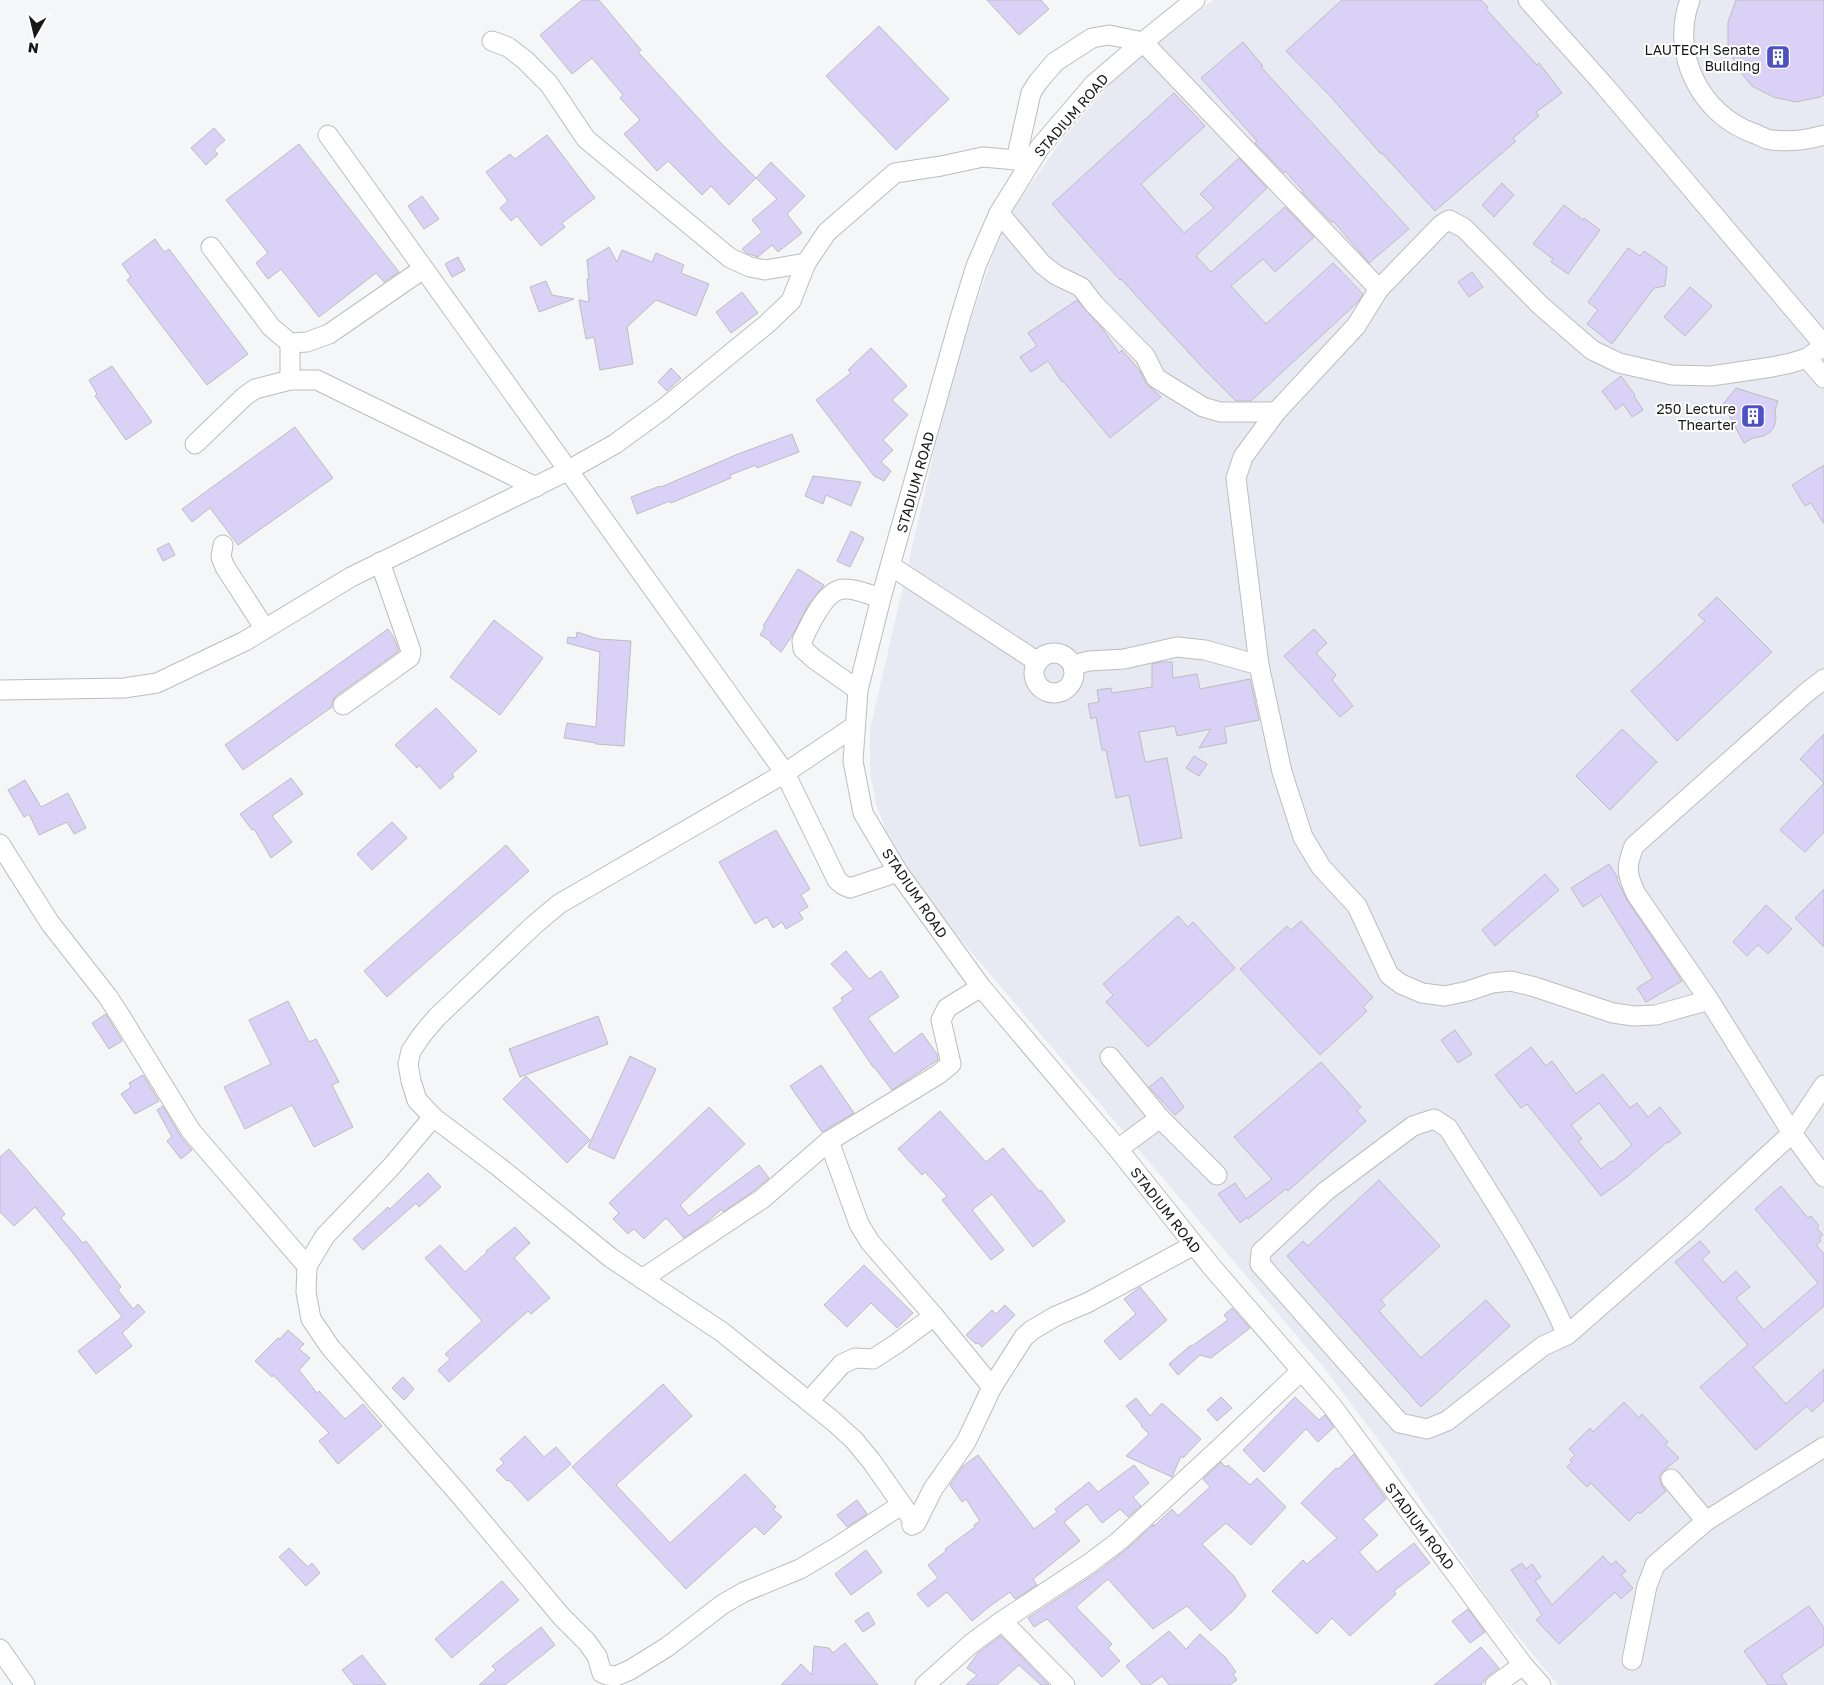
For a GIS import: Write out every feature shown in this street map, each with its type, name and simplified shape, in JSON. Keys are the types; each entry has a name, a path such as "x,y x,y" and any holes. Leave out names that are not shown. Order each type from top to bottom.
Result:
{"street":[{"name":"STADIUM ROAD","path":"1195,0 1094,84 1040,147 1023,162 976,266 882,598 858,690 852,761 863,813 898,872 982,988 1118,1149 1194,1245 1332,1406 1523,1665 1541,1685"},
{"path":"1528,0 1603,84 1824,346 1807,358 1772,367 1712,376 1672,375 1619,362 1592,350 1540,305 1464,228 1449,220 1441,225 1379,289 1356,326 1276,412 1243,457 1236,478 1259,665 1282,772 1304,837 1321,867 1357,906 1389,975 1401,984 1422,993 1445,996 1468,991 1492,982 1511,981 1534,986 1614,1013 1634,1016 1656,1015 1709,1000"},
{"path":"1690,0 1685,14 1684,47 1693,80 1712,107 1738,128 1770,140 1804,141 1824,135"},
{"path":"0,690 124,688 157,684 246,641 351,577 536,487 615,444 663,409 768,323 791,300 806,263 827,232 895,173 983,157 1023,162 1031,93 1055,62 1092,38 1108,35 1143,42 1379,289"},
{"path":"492,42 508,47 549,84 586,139 730,258 750,267 764,270 806,263"},
{"path":"328,135 785,773 834,876 840,883 847,887 853,887 898,872"},
{"path":"1000,214 1042,264 1056,275 1081,287 1094,304 1145,356 1156,378 1203,407 1220,412 1276,412"},
{"path":"211,247 271,327 290,343 307,342 329,334 423,269"},
{"path":"290,343 290,380"},
{"path":"1807,358 1824,378"},
{"path":"195,444 245,396 256,389 290,380 317,380 536,487"},
{"path":"223,545 221,557 225,567 266,629"},
{"path":"343,705 410,657 411,652 380,562"},
{"path":"891,566 1038,662"},
{"path":"858,690 814,659 803,649 802,641 828,595 836,590 844,588 882,598"},
{"path":"1073,665 1089,661 1124,659 1177,647 1205,650 1259,665"},
{"path":"1056,653 1063,655 1073,665 1075,672 1071,685 1066,690 1052,694 1046,692 1036,682 1035,668 1038,662 1043,657 1056,653"},
{"path":"1824,679 1634,846 1628,863 1628,877 1636,894 1709,1000 1792,1133 1824,1177"},
{"path":"856,726 785,773 559,904 534,924 437,1017 411,1051 408,1064 417,1100 433,1117 469,1143 611,1258 722,1332 809,1401 854,1440 912,1519 912,1525 916,1523 933,1490 966,1442 992,1386 1024,1337 1056,1316 1087,1303 1194,1245"},
{"path":"0,844 50,923 108,997 191,1131 307,1266"},
{"path":"642,1279 762,1200 829,1141 939,1074 951,1064 941,1020 947,1008 982,988"},
{"path":"1110,1057 1160,1118 1217,1174"},
{"path":"1567,1335 1555,1308 1515,1234 1448,1128 1434,1119 1413,1126 1326,1191 1261,1252 1259,1257 1260,1264 1400,1423 1427,1428 1447,1421 1543,1346 1567,1335 1792,1133 1824,1084"},
{"path":"433,1117 392,1166 324,1236 307,1266 306,1292 312,1319 330,1347 459,1494 561,1616 586,1641 597,1656 602,1673 616,1676 630,1670 667,1647 723,1604 744,1592 800,1569 901,1505"},
{"path":"1118,1149 1160,1118"},
{"path":"829,1141 859,1224 870,1242 992,1386"},
{"path":"809,1401 842,1364 855,1358 873,1358 896,1344 934,1316"},
{"path":"925,1685 972,1643 1002,1620 1090,1563 1118,1541 1195,1472 1301,1371"},
{"path":"1632,1660 1647,1586 1655,1565 1706,1521 1824,1447"},
{"path":"1671,1479 1706,1521"},
{"path":"1002,1620 1065,1685"},
{"path":"0,1649 25,1685"},
{"path":"1496,1685 1523,1665"}],"shaded area":[{"path":"1213,0 1824,0 1824,1685 1558,1685 1492,1605 1397,1465 1325,1369 899,867 876,804 870,773 870,730 952,374 992,257 1012,210 1065,136 1120,73"}],"building":[{"path":"582,0 599,0 641,50 638,52 719,141 756,178 729,205 711,186 702,195 668,161 657,171 624,134 640,120 620,98 623,95 592,58 572,74 540,35"},
{"path":"987,0 1041,0 1049,9 1019,35"},
{"path":"1342,0 1481,0 1488,7 1486,9 1537,65 1539,63 1562,93 1536,112 1539,116 1513,138 1516,141 1435,211 1330,96 1286,51"},
{"name":"LAUTECH Senate Building","path":"1736,0 1824,0 1824,95 1796,102 1773,97 1752,86 1737,68 1728,45 1728,22"},
{"path":"879,26 949,99 896,150 826,76"},
{"path":"1243,42 1263,66 1261,67 1409,229 1369,263 1334,222 1331,222 1285,171 1284,173 1255,143 1257,141 1201,78"},
{"path":"1174,93 1205,126 1141,184 1184,233 1214,208 1200,194 1239,158 1267,188 1196,256 1211,272 1285,207 1314,237 1275,272 1263,259 1231,286 1266,324 1333,263 1363,294 1358,302 1251,401 1236,401 1120,280 1052,204"},
{"path":"214,128 225,140 214,150 218,154 206,165 191,148"},
{"path":"547,135 595,198 562,223 565,227 541,246 517,216 511,221 500,208 508,201 486,172 510,154 515,159"},
{"path":"299,144 399,272 384,282 376,273 319,317 281,269 268,279 256,263 268,253 226,200"},
{"path":"771,162 805,196 787,214 802,233 778,252 772,245 758,257 746,253 742,249 762,232 752,220 777,199 756,178"},
{"path":"1502,183 1514,195 1494,217 1482,205"},
{"path":"422,196 439,219 424,229 408,206"},
{"path":"1564,205 1600,230 1568,274 1551,262 1553,259 1533,244"},
{"path":"155,239 164,252 169,249 248,354 207,385 127,280 131,277 122,264"},
{"path":"609,247 617,262 622,250 652,262 656,253 684,265 681,273 709,284 696,316 656,300 627,327 633,364 600,370 594,337 586,339 579,300 589,302 587,260"},
{"path":"1628,248 1640,256 1644,251 1667,267 1665,286 1654,288 1612,344 1587,324 1598,310 1588,302"},
{"path":"458,257 465,270 452,277 445,264"},
{"path":"1472,272 1483,287 1469,297 1458,282"},
{"path":"546,281 552,295 574,299 539,312 530,287"},
{"path":"1690,287 1712,306 1685,336 1664,317"},
{"path":"742,292 758,313 731,333 716,312"},
{"path":"1077,300 1102,328 1119,353 1122,350 1140,371 1146,383 1161,397 1110,438 1062,382 1048,361 1031,372 1020,357 1037,346 1028,333"},
{"path":"871,348 907,386 892,400 908,415 883,440 893,450 881,462 891,471 884,481 874,476 816,400 851,373 848,370"},
{"path":"112,366 152,422 126,440 95,396 97,394 89,380"},
{"path":"671,368 681,378 667,391 658,382"},
{"path":"1621,376 1643,410 1632,417 1623,404 1616,410 1602,391"},
{"name":"250 Lecture Thearter","path":"1736,388 1778,401 1775,410 1776,419 1774,427 1770,432 1744,443 1723,404"},
{"path":"295,427 333,478 238,545 210,508 192,522 182,509"},
{"path":"792,434 799,452 757,468 756,465 730,475 731,478 671,503 670,501 637,514 631,497 661,487 738,454"},
{"path":"1824,465 1824,524 1811,503 1805,506 1792,485"},
{"path":"813,476 861,482 851,506 826,495 823,504 805,496"},
{"path":"851,531 864,538 850,567 837,561"},
{"path":"169,543 175,555 163,561 157,549"},
{"path":"798,569 824,585 809,604 781,652 770,643 772,642 760,635 765,627 763,626"},
{"path":"1717,597 1772,652 1677,741 1631,691 1705,621 1698,615"},
{"path":"494,620 543,658 500,715 450,677"},
{"path":"388,629 399,651 336,696 332,707 243,770 225,745"},
{"path":"1314,629 1327,643 1316,653 1336,675 1332,680 1353,706 1340,717 1284,656"},
{"path":"577,632 599,639 631,641 624,746 596,744 564,738 567,723 596,727 600,652 567,643 568,637 576,638"},
{"path":"1172,662 1173,678 1197,674 1200,689 1250,679 1259,720 1224,727 1227,743 1199,748 1211,729 1177,736 1175,726 1139,732 1145,762 1167,758 1182,838 1140,846 1129,795 1116,798 1106,750 1102,750 1096,717 1091,719 1088,704 1099,702 1097,690 1111,688 1112,693 1152,687 1152,664"},
{"path":"436,708 477,751 452,774 454,777 440,789 419,765 417,768 395,745"},
{"path":"1622,729 1657,762 1610,810 1576,776"},
{"path":"1824,734 1824,783 1800,759"},
{"path":"1194,756 1207,764 1199,776 1186,768"},
{"path":"291,778 303,794 272,816 292,842 271,858 254,829 252,830 240,814"},
{"path":"25,780 41,807 68,793 86,828 74,834 67,822 39,835 29,814 24,817 8,790"},
{"path":"1824,783 1824,832 1805,852 1780,830"},
{"path":"392,822 407,838 372,870 357,854"},
{"path":"776,830 810,889 801,895 808,907 799,912 803,919 786,929 782,922 773,928 767,917 755,924 719,862"},
{"path":"506,845 529,871 387,997 364,971"},
{"path":"1609,864 1618,878 1617,880 1627,900 1682,981 1646,1002 1637,988 1653,978 1601,895 1583,907 1571,888"},
{"path":"1545,874 1559,890 1495,946 1482,930"},
{"path":"1824,889 1824,947 1795,918"},
{"path":"1766,905 1792,929 1768,954 1758,945 1747,956 1733,942"},
{"path":"1178,916 1188,927 1193,922 1235,968 1148,1047 1106,1002 1113,995 1103,984"},
{"path":"1301,921 1373,997 1363,1007 1367,1011 1320,1055 1240,969 1287,926 1291,930"},
{"path":"846,951 869,979 881,971 899,997 868,1018 894,1054 922,1033 937,1054 938,1060 892,1090 873,1067 833,1008 843,1001 841,998 854,989 831,964"},
{"path":"288,1001 309,1042 316,1039 339,1082 332,1085 353,1127 314,1147 292,1105 245,1129 224,1087 271,1064 249,1020"},
{"path":"106,1014 122,1041 109,1049 92,1023"},
{"path":"598,1016 608,1044 520,1077 509,1049"},
{"path":"1455,1030 1472,1054 1458,1063 1441,1040"},
{"path":"1531,1047 1546,1066 1552,1061 1576,1094 1603,1074 1630,1108 1637,1103 1648,1117 1660,1107 1681,1133 1667,1142 1628,1176 1601,1196 1527,1104 1521,1108 1495,1075","holes":["1599,1103 1632,1145 1601,1169 1578,1141 1582,1139 1571,1125"]},
{"path":"630,1056 656,1069 614,1159 588,1147"},
{"path":"1321,1062 1361,1107 1357,1111 1366,1121 1288,1191 1286,1189 1248,1219 1247,1217 1240,1223 1218,1194 1235,1183 1246,1199 1272,1179 1234,1137"},
{"path":"821,1065 854,1113 822,1132 790,1086"},
{"path":"143,1075 159,1101 135,1114 121,1094 131,1087 129,1083"},
{"path":"526,1076 590,1140 567,1163 503,1099"},
{"path":"1162,1077 1184,1107 1175,1115 1149,1087"},
{"path":"163,1106 181,1137 192,1150 181,1159 167,1141 172,1137 157,1110"},
{"path":"709,1107 745,1144 680,1205 689,1216 759,1165 769,1178 723,1212 722,1209 684,1238 666,1218 644,1239 634,1229 628,1234 613,1219 619,1213 609,1203"},
{"path":"940,1111 986,1162 1003,1148 1039,1191 1041,1190 1065,1221 1033,1247 992,1194 972,1210 1004,1250 991,1260 942,1200 947,1196 925,1172 922,1175 898,1149"},
{"path":"9,1149 65,1214 61,1218 83,1243 86,1241 121,1287 118,1290 133,1309 138,1304 145,1312 122,1333 132,1346 96,1374 78,1351 122,1317 35,1207 14,1226 0,1212 0,1157"},
{"path":"428,1173 441,1187 419,1207 416,1203 363,1250 353,1239 388,1207 390,1209"},
{"path":"1379,1180 1440,1246 1381,1300 1385,1305 1379,1311 1421,1358 1486,1300 1510,1326 1421,1407 1287,1256 1303,1241 1308,1246"},
{"path":"1781,1186 1808,1218 1811,1216 1823,1235 1819,1238 1821,1241 1816,1245 1824,1254 1824,1306 1753,1367 1786,1404 1824,1369 1824,1401 1812,1412 1807,1406 1756,1450 1700,1387 1748,1345 1675,1262 1700,1241 1710,1252 1702,1259 1723,1283 1736,1271 1750,1287 1736,1298 1764,1330 1818,1283 1755,1209"},
{"path":"515,1227 530,1243 514,1258 550,1298 531,1314 528,1311 449,1382 438,1370 450,1359 445,1354 482,1321 425,1258 440,1245 465,1272 486,1251"},
{"path":"864,1265 913,1313 897,1328 871,1303 847,1327 824,1305"},
{"path":"1140,1287 1167,1320 1120,1360 1104,1341 1136,1314 1124,1299"},
{"path":"1005,1305 1015,1315 982,1347 966,1335 992,1310 996,1314"},
{"path":"1232,1308 1250,1328 1211,1358 1200,1355 1178,1375 1169,1364 1191,1345 1228,1320 1224,1315"},
{"path":"288,1330 304,1344 299,1349 310,1358 299,1370 317,1393 319,1391 345,1419 363,1404 382,1426 338,1464 319,1441 329,1433 273,1375 272,1377 255,1361"},
{"path":"403,1377 414,1389 404,1400 392,1388"},
{"path":"663,1384 692,1416 616,1485 670,1543 745,1474 776,1507 773,1509 782,1517 764,1535 755,1526 686,1589 572,1467"},
{"path":"1221,1397 1232,1408 1217,1421 1207,1410"},
{"path":"1295,1397 1319,1420 1325,1415 1334,1427 1318,1442 1306,1429 1264,1472 1243,1450"},
{"path":"1136,1398 1150,1416 1162,1403 1201,1439 1183,1458 1181,1456 1172,1477 1126,1456 1149,1434 1126,1406"},
{"path":"1624,1402 1639,1418 1642,1414 1668,1442 1665,1444 1679,1458 1663,1471 1659,1477 1666,1491 1629,1521 1591,1483 1587,1487 1567,1467 1575,1455 1569,1449 1590,1428 1593,1432"},
{"path":"525,1436 544,1457 556,1447 571,1464 528,1501 509,1480 507,1481 496,1470 504,1463 500,1459"},
{"path":"1354,1454 1386,1499 1363,1519 1378,1535 1359,1552 1377,1572 1414,1543 1430,1563 1394,1591 1396,1594 1350,1636 1332,1618 1317,1634 1272,1591 1303,1560 1307,1564 1337,1538 1301,1503 1336,1468 1338,1469"},
{"path":"978,1455 1034,1529 1057,1512 1055,1509 1089,1482 1098,1492 1134,1465 1149,1483 1133,1497 1141,1506 1128,1517 1120,1509 1102,1523 1087,1504 1064,1522 1080,1541 1033,1579 1037,1585 1015,1599 1010,1592 972,1621 947,1592 928,1607 917,1594 938,1578 928,1565 980,1521 966,1499 962,1502 950,1485 963,1466"},
{"path":"1221,1462 1226,1467 1228,1465 1250,1485 1257,1478 1286,1507 1251,1545 1226,1523 1202,1544 1234,1576 1246,1596 1211,1631 1187,1606 1153,1629 1108,1579 1076,1607 1112,1644 1108,1648 1120,1661 1102,1677 1047,1619 1034,1627 1028,1618 1099,1571 1172,1509 1178,1516 1210,1487 1203,1479"},
{"path":"857,1500 867,1514 847,1527 837,1515"},
{"path":"289,1548 308,1567 312,1563 320,1573 306,1586 279,1557"},
{"path":"866,1550 882,1572 851,1595 835,1574"},
{"path":"1603,1556 1611,1565 1616,1561 1626,1571 1621,1575 1633,1588 1621,1599 1615,1592 1559,1644 1536,1620 1542,1615 1511,1570 1522,1563 1526,1569 1532,1564 1541,1577 1535,1581 1552,1605"},
{"path":"502,1581 519,1600 452,1658 435,1639"},
{"path":"1809,1606 1824,1628 1824,1645 1781,1675 1787,1685 1768,1685 1744,1651"},
{"path":"1468,1609 1485,1632 1470,1643 1452,1621"},
{"path":"868,1612 875,1624 863,1632 855,1621"},
{"path":"541,1627 555,1645 505,1685 479,1685 496,1670 492,1666"},
{"path":"1169,1631 1186,1649 1200,1634 1226,1658 1236,1672 1233,1674 1237,1680 1230,1685 1169,1685 1162,1676 1150,1685 1142,1685 1126,1666"},
{"path":"1001,1636 1049,1685 1041,1685 1019,1665 997,1685 966,1685 977,1675 967,1668 978,1653"},
{"path":"845,1643 878,1685 781,1685 801,1664 812,1675 814,1646 829,1648 833,1653"},
{"path":"1481,1647 1499,1668 1488,1676 1481,1685 1434,1685"},
{"path":"362,1655 386,1685 354,1685 342,1670"}],"place":[{"name":"LAUTECH Senate Building","path":"1778,57"},
{"name":"250 Lecture Thearter","path":"1753,416"}]}
